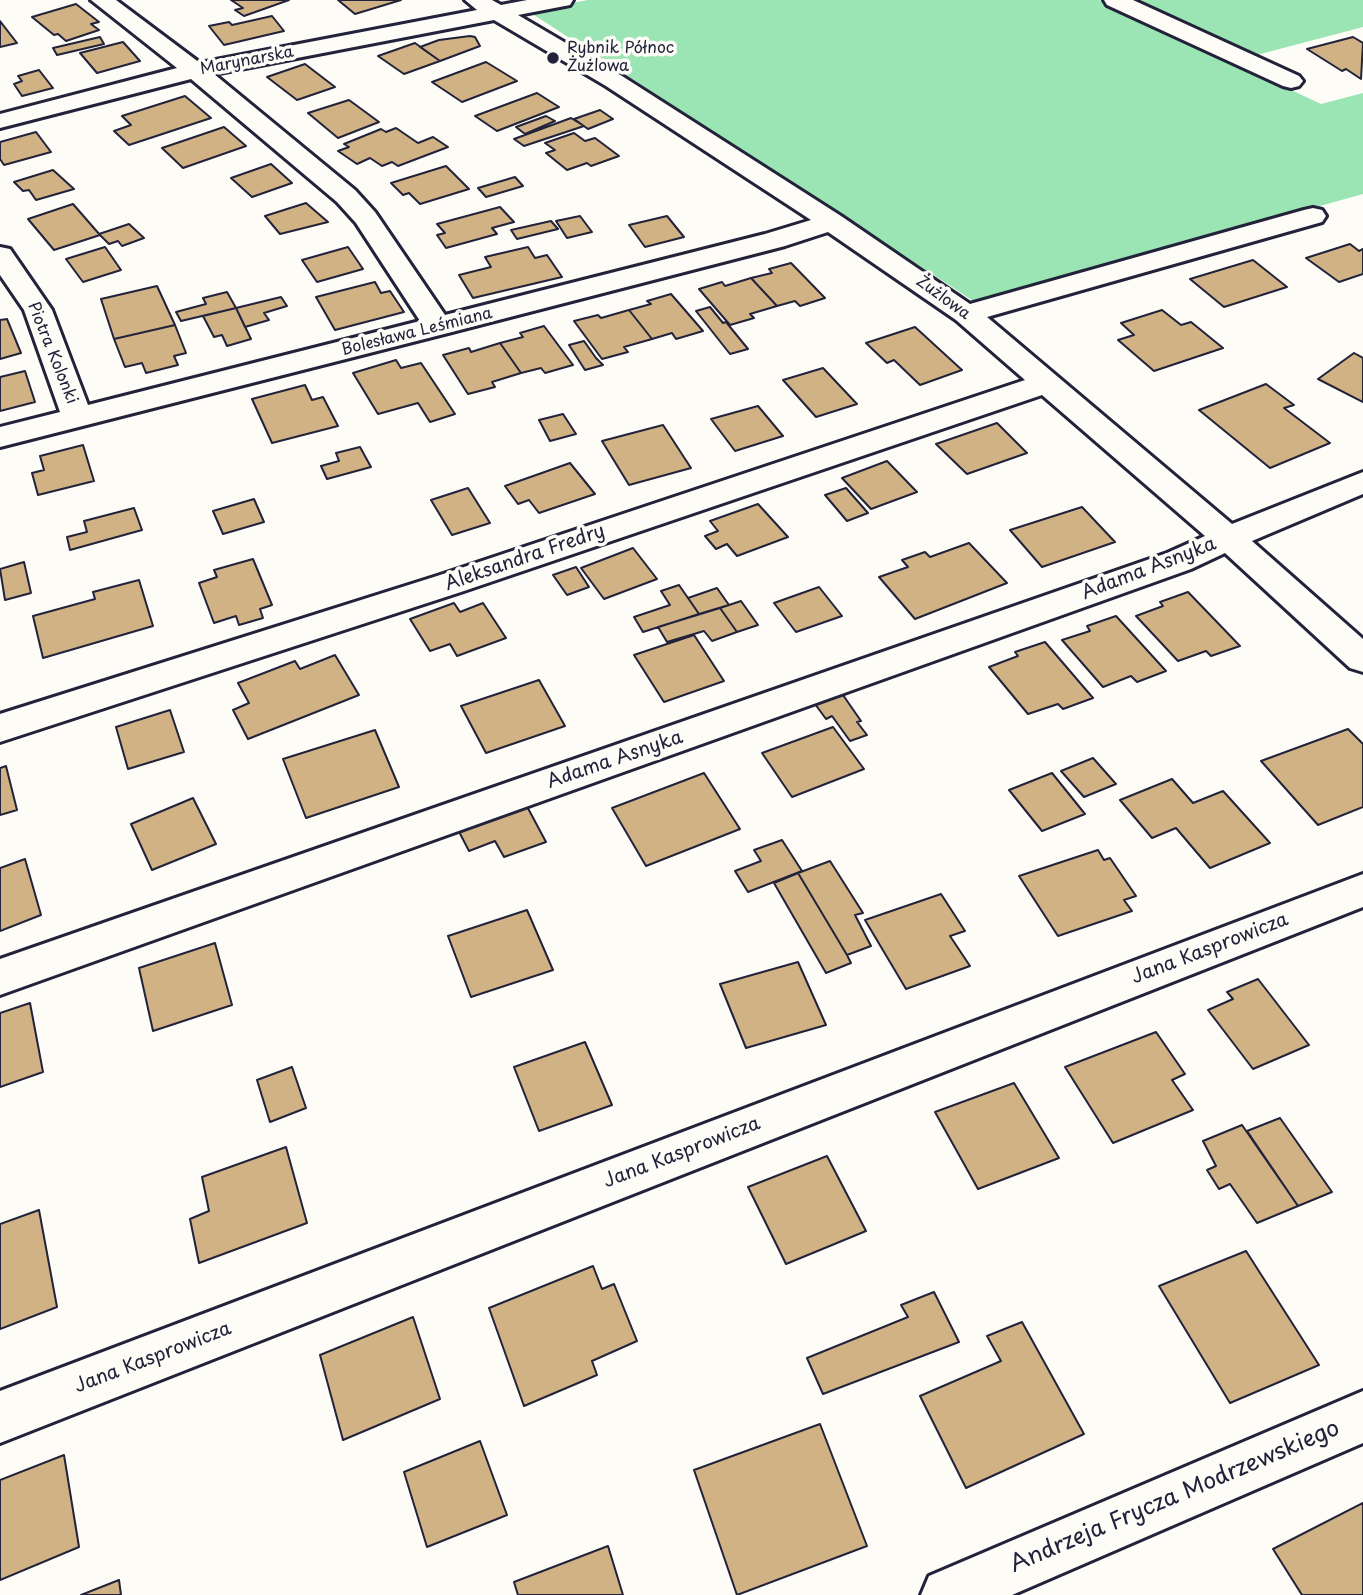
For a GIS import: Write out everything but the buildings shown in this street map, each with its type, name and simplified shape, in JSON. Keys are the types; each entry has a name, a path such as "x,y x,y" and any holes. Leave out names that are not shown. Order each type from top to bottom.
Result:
{"street":[{"path":"103,0 195,71 346,196 366,218 438,327"},
{"name":"Marynarska","path":"0,121 195,71 486,6 562,0"},
{"path":"1115,0 1291,81"},
{"name":"Żużlowa","path":"486,6 614,81 832,222 966,314 1228,538 1363,659"},
{"path":"966,314 1313,216"},
{"name":"Bolesława Leśmiana","path":"0,437 775,240 832,222"},
{"name":"Piotra Kolonki","path":"0,255 38,310 78,418"},
{"name":"Aleksandra Fredry","path":"0,728 449,584 1048,383"},
{"name":"Adama Asnyka","path":"0,976 1179,561 1363,482"},
{"name":"Jana Kasprowicza","path":"0,1417 1363,890"},
{"name":"Andrzeja Frycza Modrzewskiego","path":"947,1595 1363,1417"}],"green space":[{"path":"588,0 1099,0 1321,104 1363,93 1363,194 975,302 528,11"},
{"path":"1126,0 1363,0 1363,27 1249,57"}],"place":[{"name":"Rybnik Północ Żużlowa","path":"553,58"}]}
